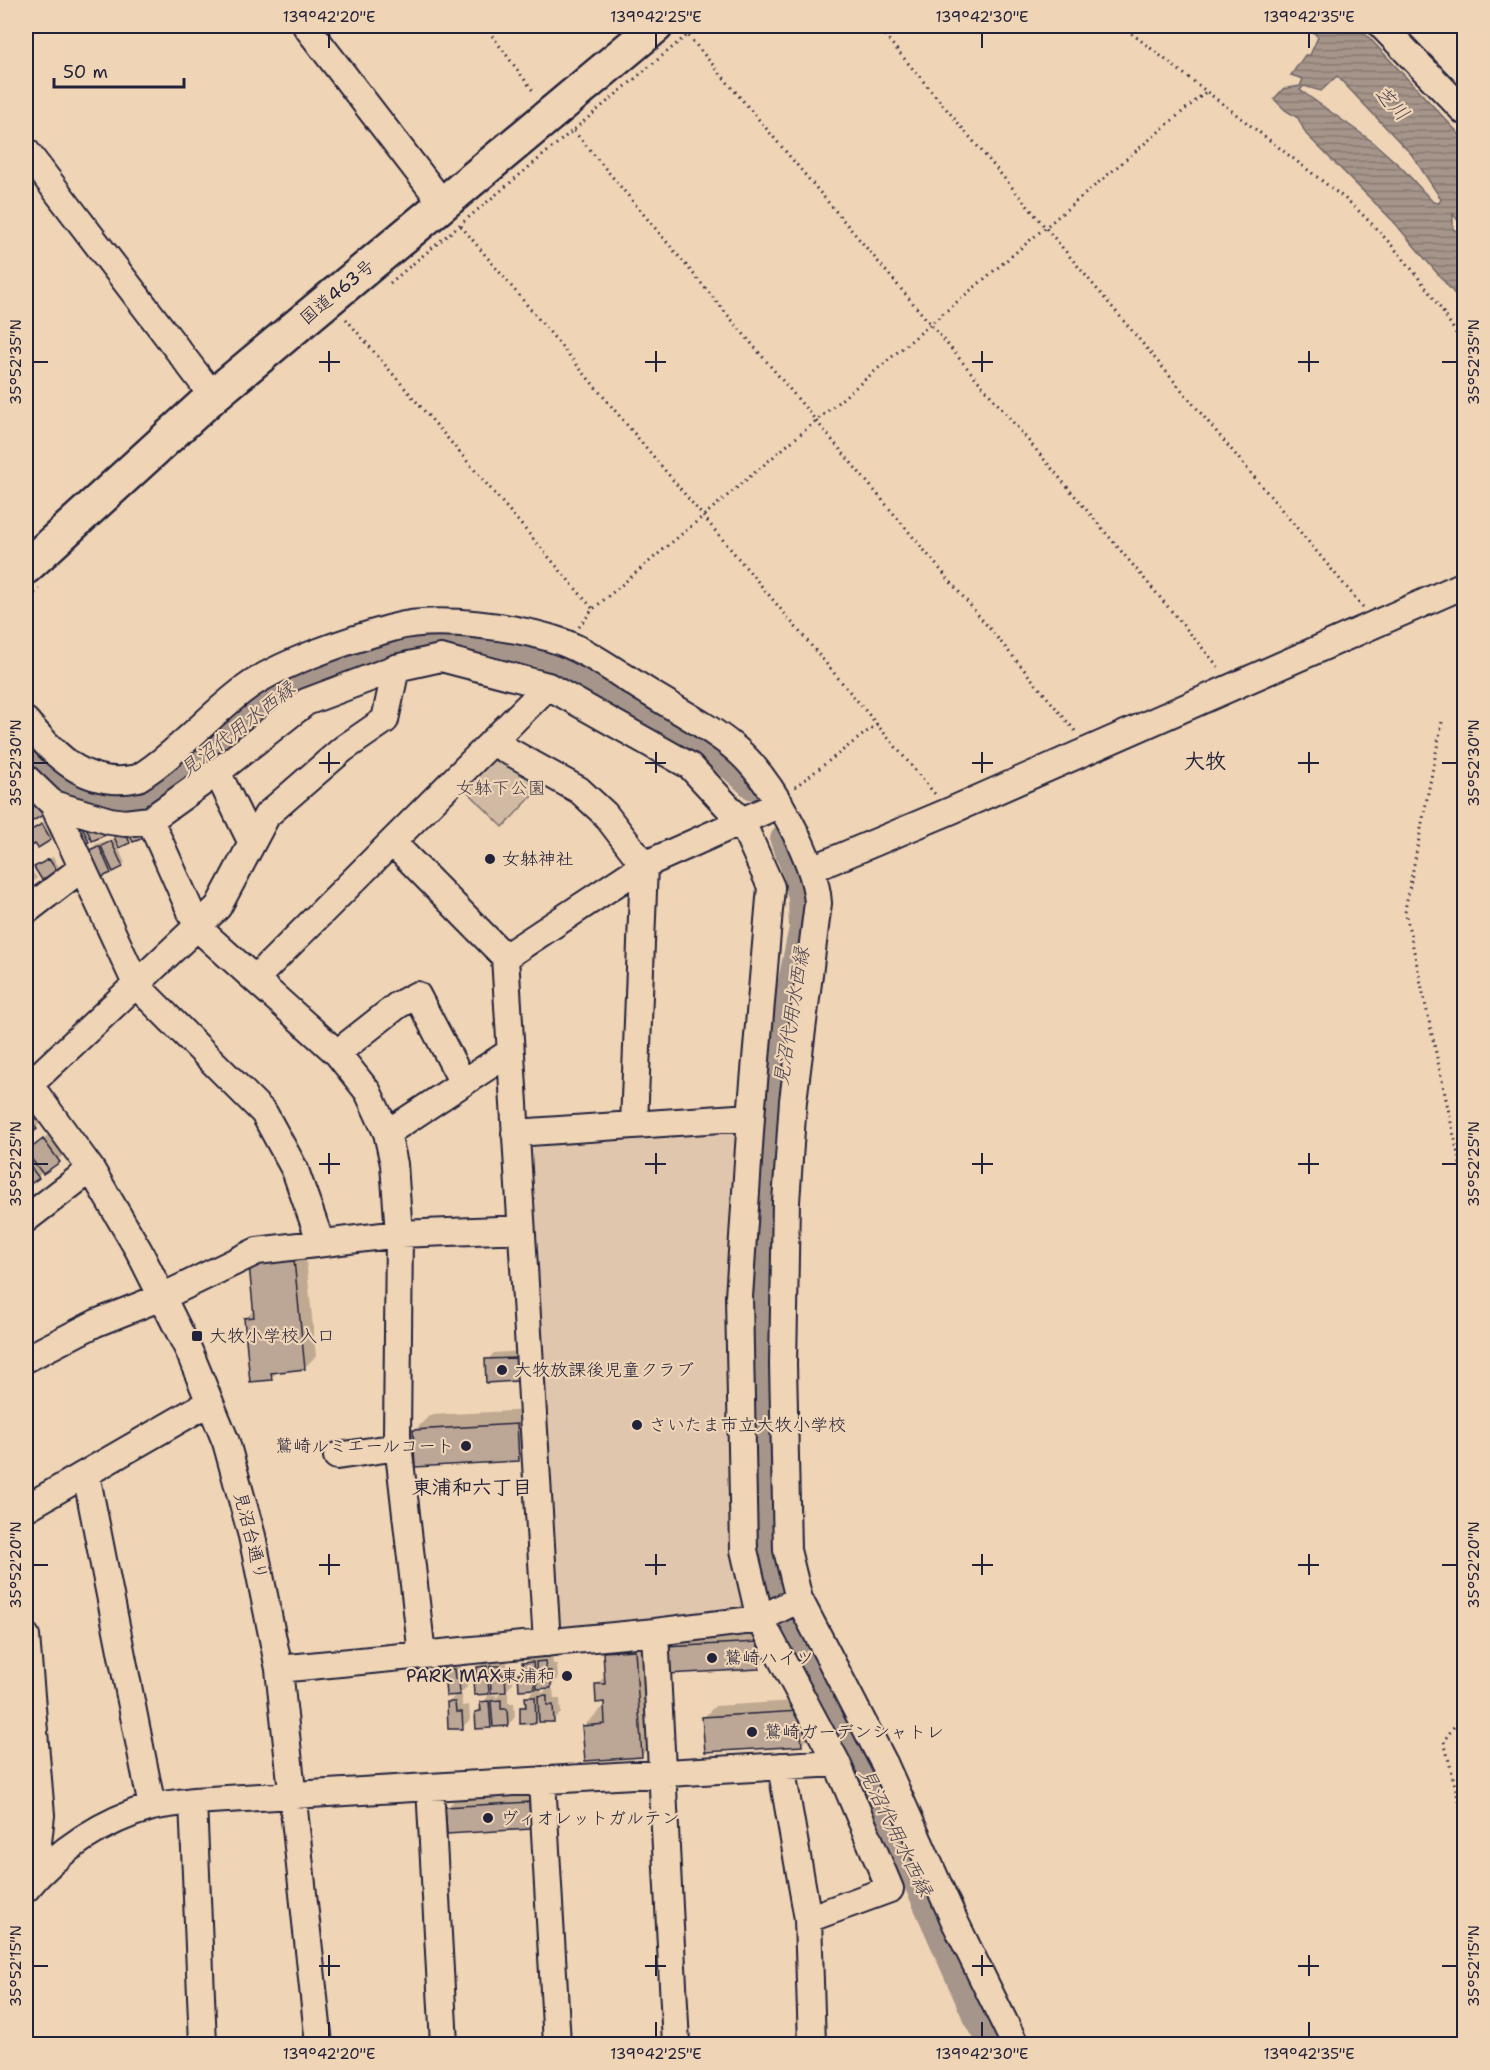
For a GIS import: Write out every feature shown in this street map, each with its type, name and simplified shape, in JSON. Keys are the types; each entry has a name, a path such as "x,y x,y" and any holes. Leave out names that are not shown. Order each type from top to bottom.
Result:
{"highway":[{"name":"国道463号","path":"34,577 213,396 452,215 656,26"}],"street":[{"path":"306,26 452,215"},
{"path":"1382,26 1464,111"},
{"path":"26,151 213,396"},
{"path":"812,869 950,812 1464,585"},
{"path":"26,721 43,742 75,768 100,781 121,782 138,778 246,688 275,670 393,627 425,621 454,622 562,642 601,663 736,749 762,777 769,807 771,887 751,1117 739,1298 744,1550 767,1615 837,1763 890,1889 808,1919"},
{"path":"53,804 110,821 125,823 150,819 217,772 306,702 396,668 441,658 548,686 690,766 769,807 812,869 817,885 818,903 792,1123 786,1202 783,1329 787,1550 799,1599 885,1765 955,1922 1015,2044"},
{"path":"27,1085 137,986 218,907 267,815 343,749 385,720 396,668"},
{"path":"255,979 548,686"},
{"path":"492,742 579,790 605,814 644,865 634,1125"},
{"path":"217,772 252,843"},
{"path":"26,778 53,804 137,986 264,1113 295,1170 321,1243"},
{"path":"505,957 644,865 769,807"},
{"path":"150,819 198,928 337,1053 368,1092 387,1132 394,1164 399,1234 396,1313 398,1447 422,1655"},
{"path":"392,842 505,957 547,1643"},
{"path":"26,911 82,868"},
{"path":"337,1053 398,1005 417,995 463,1083"},
{"path":"387,1132 510,1052"},
{"name":"見沼台通り","path":"27,1085 91,1169 164,1296 225,1442 252,1536 279,1669 319,2044"},
{"path":"515,1133 751,1117"},
{"path":"26,1219 91,1169"},
{"path":"26,1359 96,1323 164,1296 256,1251 399,1234 521,1229"},
{"path":"26,1508 210,1402"},
{"path":"337,1456 398,1447"},
{"path":"86,1474 152,1807"},
{"path":"279,1669 655,1632 767,1615 799,1599"},
{"path":"655,1632 660,1772 676,2044"},
{"path":"26,1636 41,1815 30,1884"},
{"path":"30,1884 71,1847 100,1828 152,1807 193,1801 837,1763"},
{"path":"781,1766 808,1919 813,2044"},
{"path":"542,1780 557,2044"},
{"path":"430,1787 444,2044"},
{"path":"193,1801 203,2044"}],"path":[{"path":"485,26 533,91"},
{"path":"680,26 1235,686"},
{"path":"381,290 452,215 574,131 698,26"},
{"path":"878,26 1377,623"},
{"path":"1122,26 1376,226 1434,299 1464,347"},
{"path":"579,627 593,609 1206,91"},
{"path":"574,131 1091,749"},
{"path":"452,215 950,812"},
{"path":"354,312 346,319 593,609"},
{"path":"26,602 34,577"},
{"path":"1443,722 1405,910 1464,1182"},
{"path":"769,807 877,724"},
{"path":"1464,1712 1444,1741 1464,1822"}],"shaded area":[{"name":"さいたま市立大牧小学校","path":"739,1127 751,1607 745,1613 557,1634 528,1138"}],"green space":[{"name":"女躰下公園","path":"492,754 546,781 503,827 461,785"}],"water":[{"name":"芝川","path":"1307,26 1358,26 1464,139 1464,228 1453,214 1453,229 1464,236 1464,305 1393,221 1306,134 1298,118 1274,99 1283,89 1300,86 1303,79 1291,75 1305,55 1310,55 1318,37","holes":["1337,76 1412,155 1441,199 1439,203 1433,202 1401,167 1373,142 1300,90 1304,86 1321,91"]}],"building":[{"path":"35,802 43,815 26,825 26,808"},
{"path":"79,820 89,842 78,848 68,825"},
{"path":"42,824 51,840 38,848 35,844 26,849 26,833"},
{"path":"103,824 108,834 92,841 85,825"},
{"path":"140,825 146,837 133,842 128,831"},
{"path":"124,830 130,843 119,848 113,834"},
{"path":"111,841 123,867 113,872 101,846"},
{"path":"99,846 111,873 100,878 87,851"},
{"path":"49,859 57,871 42,880 34,867"},
{"path":"26,1114 37,1129 26,1138"},
{"path":"43,1139 60,1162 43,1174 26,1152"},
{"path":"26,1161 39,1178 29,1185 26,1181"},
{"path":"294,1260 305,1369 271,1373 272,1380 250,1382 244,1318 254,1317 249,1264"},
{"path":"517,1358 518,1381 486,1383 485,1359"},
{"name":"鷲崎ルミエールコート","path":"517,1424 519,1461 415,1467 413,1430"},
{"name":"鷲崎ハイツ","path":"758,1642 759,1669 667,1674 665,1647"},
{"path":"635,1650 642,1757 585,1761 582,1726 605,1724 604,1702 596,1703 595,1684 605,1684 603,1652"},
{"path":"545,1661 546,1671 551,1671 551,1688 537,1689 536,1662"},
{"path":"533,1662 535,1689 519,1690 518,1673 523,1673 522,1663"},
{"path":"487,1666 489,1694 474,1695 473,1678 477,1678 477,1667"},
{"path":"490,1666 500,1666 501,1675 505,1675 506,1692 491,1693"},
{"path":"444,1669 454,1669 455,1679 459,1678 460,1695 446,1696"},
{"path":"547,1695 547,1705 553,1705 554,1722 539,1722 538,1696"},
{"path":"525,1697 535,1697 536,1723 520,1724 520,1707 526,1707"},
{"path":"501,1700 501,1709 507,1709 508,1726 493,1727 491,1701"},
{"path":"489,1701 491,1728 476,1729 475,1712 481,1711 480,1702"},
{"path":"447,1702 455,1702 456,1712 462,1712 463,1729 448,1729"},
{"name":"鷲崎ガーデンシャトレ","path":"799,1711 802,1746 705,1752 702,1717"},
{"name":"ヴィオレットガルテン","path":"529,1802 531,1829 447,1834 445,1807"}],"waterway":[{"name":"見沼代用水西縁","path":"26,746 59,777 86,795 115,803 130,801 167,785 261,706 323,669 394,641 417,636 445,634 532,649 560,659 679,726 718,753 754,784"},
{"name":"見沼代用水西縁","path":"786,840 799,873 804,899 805,928 789,1006 768,1191 766,1406 771,1567 775,1591 890,1815 977,2012 995,2044"}],"place":[{"name":"女躰神社","path":"490,859"},
{"name":"大牧小学校入口","path":"197,1336"},
{"name":"大牧放課後児童クラブ","path":"502,1370"},
{"name":"さいたま市立大牧小学校","path":"637,1425"},
{"name":"鷲崎ルミエールコート","path":"466,1446"},
{"name":"鷲崎ハイツ","path":"712,1658"},
{"name":"PARK MAX東浦和","path":"567,1676"},
{"name":"鷲崎ガーデンシャトレ","path":"752,1732"},
{"name":"ヴィオレットガルテン","path":"488,1818"}],"district":[{"name":"大牧","path":"1205,761"},
{"name":"東浦和六丁目","path":"472,1487"}]}
